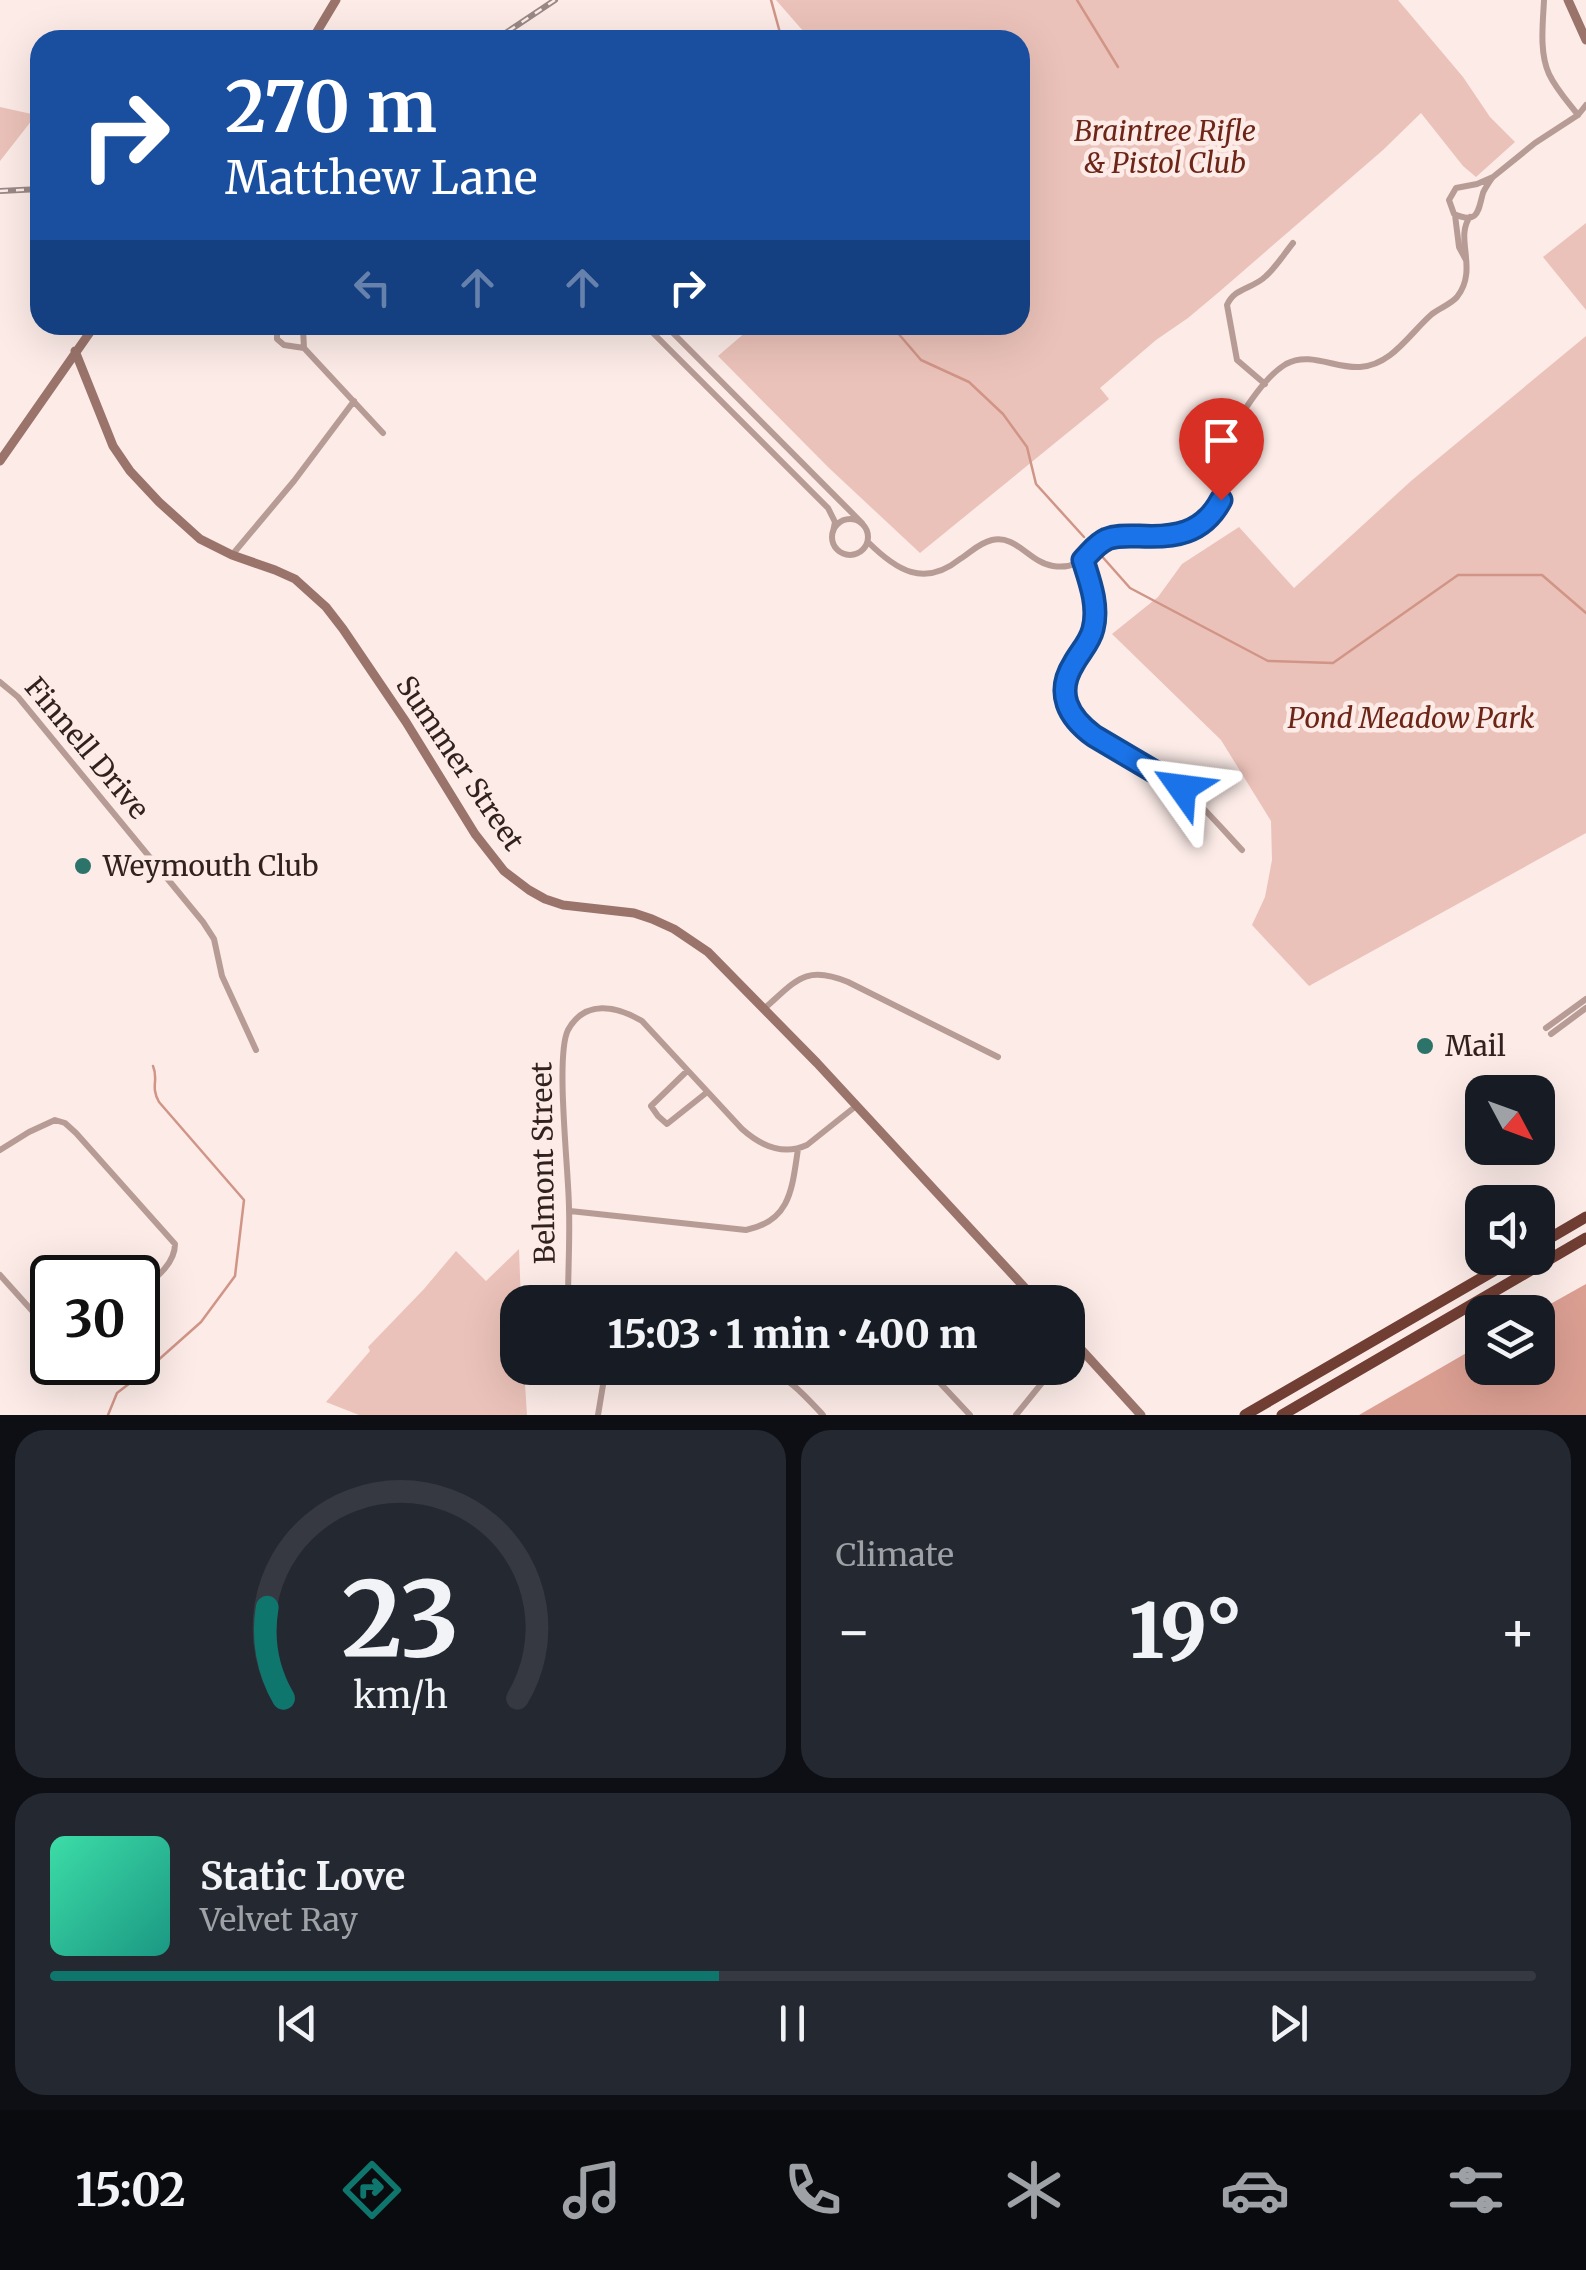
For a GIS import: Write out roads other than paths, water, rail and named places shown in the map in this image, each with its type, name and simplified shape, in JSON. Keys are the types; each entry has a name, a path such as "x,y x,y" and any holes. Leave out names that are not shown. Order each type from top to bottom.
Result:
{"highway":[{"path":"1555,1235 1586,1217"},
{"path":"1282,1415 1586,1238"},
{"path":"1245,1415 1487,1275"}],"street":[{"path":"1544,0 1546,64 1554,83 1582,114"},
{"path":"1568,0 1586,40"},
{"path":"317,30 333,1"},
{"path":"1467,262 1459,247 1449,200 1456,188 1493,176 1535,143 1582,114 1586,105"},
{"path":"868,542 898,567 918,574 947,568 976,546 997,539 1007,540 1050,566 1072,566 1109,538 1178,536 1197,528 1210,517 1224,491 1227,451 1233,432 1247,408 1283,366 1295,360 1316,360 1357,367 1383,360 1456,298 1467,274 1464,228 1482,206 1483,193 1493,176"},
{"path":"1454,214 1470,218"},
{"path":"1266,384 1237,360 1226,305 1235,292 1267,275 1293,243"},
{"path":"0,460 88,335"},
{"path":"277,335 284,345 304,348 383,433"},
{"path":"303,335 304,348"},
{"path":"656,335 828,508 834,518 832,538 838,550 848,555 860,552 868,542 868,532 862,523 674,335"},
{"name":"Summer Street","path":"76,351 100,417 122,460 149,492 200,539 276,570 326,607 406,722 475,834 516,882 563,905 634,913 674,929 708,952 1022,1285"},
{"path":"232,555 354,401"},
{"path":"833,532 845,520 862,523"},
{"path":"1083,560 1094,601 1094,624 1068,676 1066,698 1070,712 1094,736 1177,784 1242,850"},
{"name":"Finnell Drive","path":"0,682 18,697 203,922 214,939 222,976 256,1050"},
{"path":"764,1008 799,979 823,973 998,1057"},
{"path":"1586,999 1548,1031 1586,1008"},
{"name":"Belmont Street","path":"568,1285 570,1211 562,1055 569,1028 587,1012 612,1007 642,1021 752,1138 771,1147 798,1149"},
{"path":"687,1072 651,1106 658,1116 667,1124 706,1093"},
{"path":"570,1211 746,1230 760,1227 772,1221 788,1199 798,1149 856,1106"},
{"path":"0,1150 56,1120 64,1123 175,1244 174,1257 160,1271"},
{"path":"0,1275 30,1308"},
{"path":"1085,1357 1141,1415"},
{"path":"598,1415 603,1385"},
{"path":"794,1385 823,1415"},
{"path":"942,1385 970,1415"},
{"path":"1016,1415 1040,1385"}],"waterway":[{"path":"771,0 779,30"},
{"path":"1077,0 1118,67"},
{"path":"900,335 921,360 969,382 1003,414 1027,447 1036,484 1084,537"},
{"path":"1099,553 1130,588 1268,661 1333,663 1458,575 1542,575 1586,613"},
{"path":"108,1415 117,1393 201,1322 235,1276 244,1200 159,1102 153,1066"}],"railway":[{"path":"510,30 555,0"},
{"path":"0,191 30,190"}],"place":[{"name":"Weymouth Club","path":"83,866"},
{"name":"Mail","path":"1425,1046"}],"park label":[{"name":"Braintree Rifle & Pistol Club","path":"1165,147"},
{"name":"Pond Meadow Park","path":"1411,718"}]}
